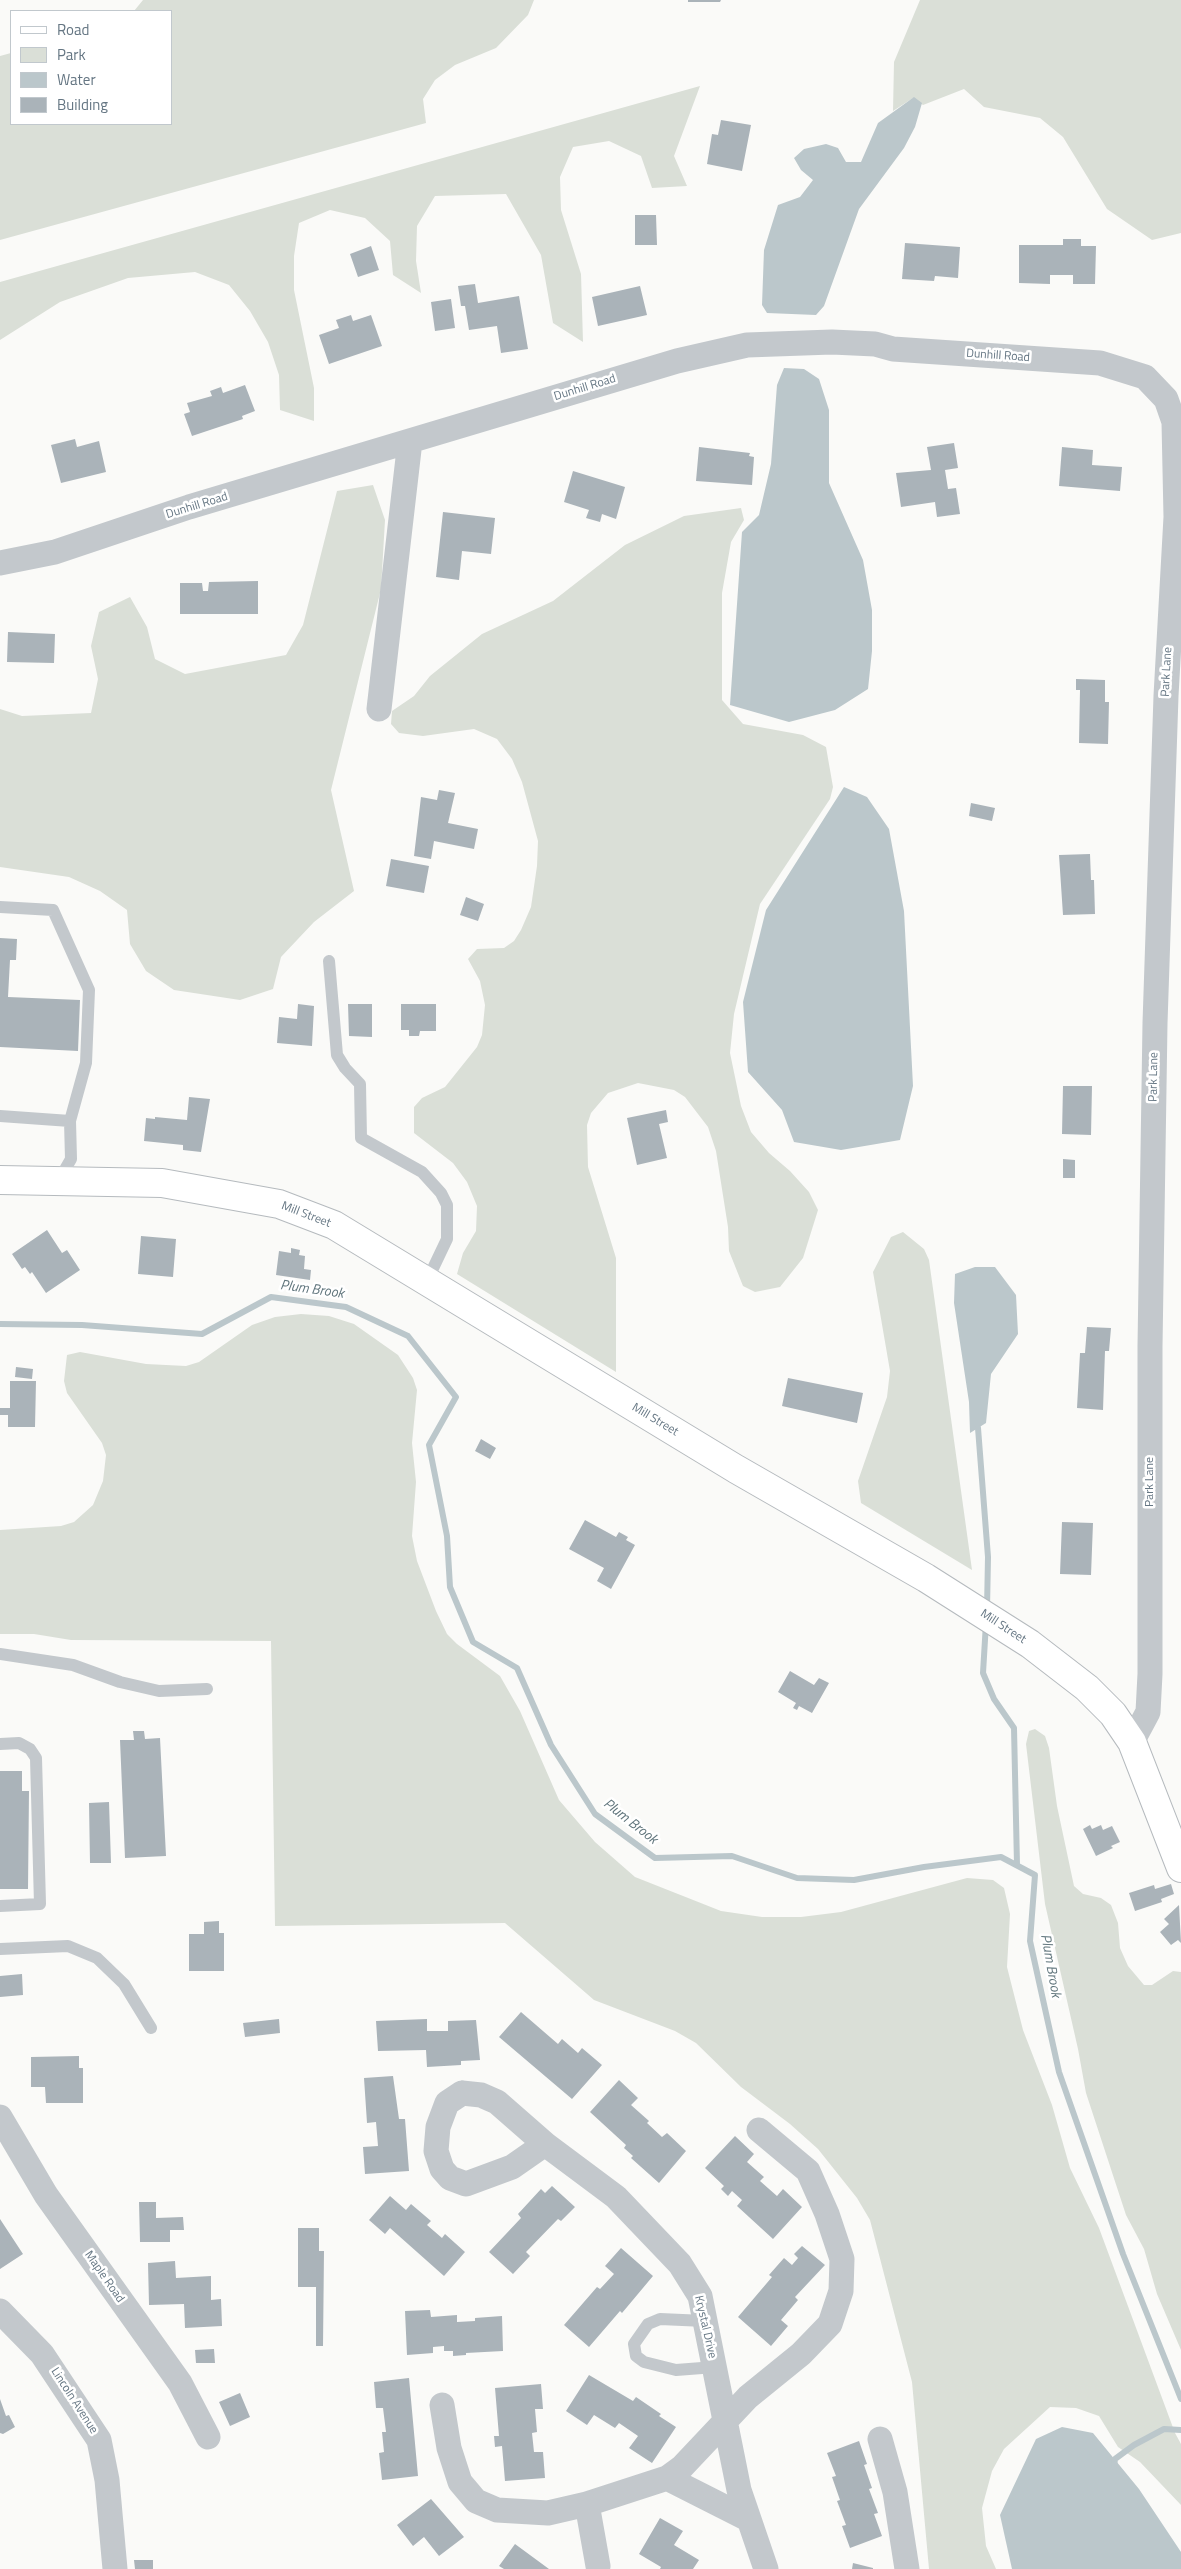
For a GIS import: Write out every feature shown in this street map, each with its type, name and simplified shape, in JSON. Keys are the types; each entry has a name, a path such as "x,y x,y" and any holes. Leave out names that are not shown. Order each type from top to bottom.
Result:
{"main road":[{"name":"Mill Street","path":"0,1180 162,1183 279,1204 334,1225 736,1469 926,1578 1030,1644 1088,1688 1113,1714 1132,1742 1181,1868"},
{"path":"0,1193 59,1180"}],"street":[{"name":"Dunhill Road","path":"0,563 55,552 189,507 677,361 747,345 806,343 875,344 893,349 1100,362 1145,377 1166,399 1170,409"},
{"name":"Park Lane","path":"1132,1742 1148,1712 1150,1674 1150,1338 1154,1024 1166,696 1176,517 1174,422 1170,409"},
{"path":"379,709 410,441"},
{"name":"Maple Road","path":"0,2117 46,2195 180,2383 208,2437"},
{"path":"442,2405 449,2448 460,2482 476,2501 497,2510 548,2513 587,2504 667,2478 682,2467 748,2397 801,2354 830,2324 840,2291 842,2259 827,2214 808,2171 759,2130"},
{"name":"Krystal Drive","path":"545,2144 616,2197 680,2264 700,2296 738,2490 766,2569"},
{"name":"Lincoln Avenue","path":"0,2310 42,2354 99,2440 107,2480 114,2569"},
{"path":"880,2439 895,2492 907,2569"},
{"path":"667,2478 748,2519"},
{"path":"587,2504 597,2568"}],"lane":[{"path":"0,906 53,910 89,990 86,1063 70,1121 71,1159 59,1180"},
{"path":"329,961 337,1055 345,1068 360,1084 361,1138 422,1172 441,1193 447,1205 447,1239 427,1281"},
{"path":"0,1116 70,1121"},
{"path":"0,1654 73,1665 120,1682 159,1691 207,1689"},
{"path":"0,1744 19,1743 30,1749 36,1758 40,1904 0,1906"},
{"path":"0,1949 68,1946 97,1958 124,1984 151,2028"},
{"path":"705,2321 660,2318 648,2324 634,2344 636,2356 644,2362 676,2370 715,2367"}],"green space":[{"path":"143,0 534,0 528,15 496,48 455,65 435,80 423,99 426,123 0,240 0,56 10,53 10,125 172,125 172,10 135,10"},
{"path":"920,0 1181,0 1181,233 1152,240 1107,209 1063,137 1040,118 984,107 964,89 923,105 913,98 893,111 894,62"},
{"path":"700,86 674,156 687,186 652,188 641,156 609,141 573,147 560,177 561,210 581,274 583,342 553,323 541,255 506,194 435,196 417,226 416,261 421,293 393,275 390,241 365,218 330,210 299,223 294,256 294,290 314,388 314,421 280,410 279,375 268,342 250,311 229,285 195,272 128,278 60,302 0,340 0,282"},
{"path":"373,485 385,520 381,589 331,790 354,891 314,922 281,957 273,989 240,1000 174,990 146,971 130,944 127,910 100,891 69,877 0,867 0,709 22,716 91,713 98,679 91,646 99,612 130,597 147,627 155,659 185,674 286,655 303,625 337,491"},
{"path":"741,508 744,520 731,542 722,593 722,700 743,724 803,735 826,747 833,787 830,799 760,904 734,1014 730,1053 741,1106 751,1132 769,1153 790,1171 809,1192 818,1210 803,1258 780,1287 755,1292 743,1286 729,1251 728,1227 716,1151 708,1127 685,1097 674,1090 638,1083 608,1093 591,1113 587,1125 588,1167 616,1258 616,1372 457,1274 463,1253 476,1231 477,1206 467,1182 453,1163 414,1133 414,1107 422,1098 445,1087 477,1047 482,1035 485,1005 480,981 468,959 477,949 504,948 514,941 521,930 531,907 537,866 538,841 522,782 512,759 497,739 474,729 423,736 399,733 391,724 392,711 414,696 430,676 482,634 553,601 625,545 684,516"},
{"path":"903,1232 924,1249 929,1260 972,1570 861,1503 858,1481 887,1397 890,1371 873,1272 891,1237"},
{"path":"301,1314 329,1316 354,1324 398,1355 413,1378 417,1390 412,1443 416,1482 412,1536 417,1561 436,1611 447,1634 457,1644 500,1676 520,1711 559,1800 595,1842 635,1877 721,1911 762,1917 801,1917 841,1912 967,1878 993,1880 1004,1888 1010,1914 1007,1967 1023,2030 1052,2105 1070,2168 1099,2228 1175,2433 1181,2444 1181,2505 1140,2462 1118,2447 1099,2416 1076,2408 1050,2407 1004,2449 992,2471 982,2508 986,2546 996,2569 929,2569 912,2382 870,2220 857,2198 818,2149 790,2124 741,2087 696,2043 675,2031 594,2000 505,1923 275,1926 271,1641 71,1640 34,1634 0,1634 0,1530 61,1526 74,1522 93,1505 103,1481 106,1455 102,1443 67,1393 64,1381 67,1355 80,1352 146,1364 186,1366 199,1362 252,1325 275,1317"},
{"path":"1035,1729 1045,1736 1049,1748 1057,1806 1074,1886 1083,1894 1101,1898 1111,1905 1118,1923 1120,1948 1128,1966 1144,1985 1152,1985 1173,1971 1181,1972 1181,2350 1157,2294 1144,2249 1126,2215 1086,2093 1078,2049 1045,1904 1026,1744 1029,1731"}],"water":[{"path":"914,97 922,103 915,127 904,148 859,209 824,306 816,315 767,313 762,305 764,250 778,205 800,197 813,180 801,170 794,158 804,149 826,144 838,148 846,162 861,162 878,123"},
{"path":"784,368 804,369 819,379 829,410 829,483 863,560 872,610 872,651 868,689 835,710 789,722 730,705 742,532 759,515 771,464 777,385"},
{"path":"844,787 867,797 889,829 904,911 913,1086 900,1140 841,1150 794,1142 782,1110 748,1072 743,1002 766,910"},
{"path":"975,1267 995,1267 1016,1295 1018,1334 991,1374 986,1423 970,1433 969,1402 954,1303 955,1274"},
{"path":"1062,2427 1093,2433 1139,2489 1181,2552 1181,2569 1012,2569 1000,2515 1036,2439"}],"building":[{"path":"688,0 721,0 720,2 688,2"},
{"path":"721,120 751,125 742,171 707,164 712,134 718,135"},
{"path":"635,215 656,215 657,245 635,245"},
{"path":"1063,239 1081,239 1081,246 1096,246 1095,284 1073,284 1073,275 1050,275 1050,284 1019,283 1019,245 1063,245"},
{"path":"905,243 960,247 958,278 935,276 934,281 902,279"},
{"path":"371,246 379,270 358,277 350,254"},
{"path":"475,284 478,303 519,296 528,349 501,353 497,326 469,330 465,306 461,306 458,286"},
{"path":"640,286 647,315 598,326 592,297"},
{"path":"451,299 455,328 435,331 431,302"},
{"path":"351,315 353,321 371,315 382,346 329,364 319,335 339,328 336,320"},
{"path":"245,385 255,411 242,416 243,419 192,436 184,414 190,412 187,403 212,396 210,391 221,387 223,393"},
{"path":"75,439 77,447 99,441 106,472 61,483 51,445"},
{"path":"954,443 958,468 945,470 948,489 956,488 960,514 937,517 935,502 901,507 896,473 931,470 927,447"},
{"path":"699,447 750,453 749,456 754,457 752,485 696,481"},
{"path":"1062,447 1093,450 1092,465 1122,467 1120,491 1059,486"},
{"path":"573,471 625,487 616,519 602,514 600,522 586,518 589,510 564,502"},
{"path":"443,512 495,518 491,554 462,551 459,580 436,577"},
{"path":"258,581 258,614 180,614 180,583 202,583 203,591 208,591 209,582"},
{"path":"8,632 55,634 54,663 7,662"},
{"path":"1076,679 1105,680 1105,702 1109,702 1108,744 1079,743 1080,690 1076,690"},
{"path":"439,790 455,793 448,823 478,829 474,849 434,841 431,859 414,856 421,797 437,800"},
{"path":"971,803 995,808 992,821 969,816"},
{"path":"1090,854 1091,880 1094,880 1095,914 1063,915 1059,855"},
{"path":"391,859 429,866 424,893 386,886"},
{"path":"466,897 484,904 478,921 460,915"},
{"path":"0,938 17,939 16,960 10,960 8,997 80,1000 78,1051 0,1047"},
{"path":"298,1004 314,1006 312,1046 277,1043 279,1017 297,1019"},
{"path":"348,1004 372,1004 372,1037 349,1036"},
{"path":"401,1004 436,1004 436,1031 420,1031 419,1036 409,1036 409,1030 401,1030"},
{"path":"1063,1086 1092,1086 1091,1135 1062,1134"},
{"path":"189,1097 210,1099 201,1152 183,1150 183,1145 144,1141 146,1118 187,1120"},
{"path":"666,1110 668,1122 659,1124 667,1158 637,1165 627,1118"},
{"path":"1063,1159 1075,1160 1075,1178 1063,1178"},
{"path":"47,1230 62,1253 67,1250 80,1270 46,1293 32,1272 30,1274 25,1267 22,1269 12,1254"},
{"path":"141,1236 176,1239 173,1277 138,1274"},
{"path":"291,1248 300,1250 299,1255 305,1256 304,1269 311,1270 310,1280 276,1275 279,1251 291,1253"},
{"path":"1087,1327 1111,1328 1109,1351 1105,1351 1103,1410 1077,1408 1080,1353 1085,1353"},
{"path":"16,1367 33,1369 32,1379 15,1377"},
{"path":"788,1378 863,1393 857,1423 782,1406"},
{"path":"10,1381 36,1381 35,1427 8,1427 8,1415 0,1415 0,1408 10,1408"},
{"path":"481,1439 496,1448 490,1459 475,1451"},
{"path":"585,1520 616,1537 619,1532 628,1537 626,1540 635,1545 611,1589 597,1581 604,1568 569,1549"},
{"path":"1062,1522 1093,1523 1091,1575 1060,1574"},
{"path":"790,1671 814,1685 819,1678 829,1683 812,1713 799,1706 797,1710 793,1708 796,1703 778,1692"},
{"path":"133,1731 144,1731 145,1739 160,1738 166,1856 125,1858 120,1740 134,1740"},
{"path":"0,1771 22,1771 22,1791 29,1791 28,1889 0,1889"},
{"path":"109,1802 111,1863 90,1863 89,1803"},
{"path":"1090,1825 1092,1829 1101,1825 1103,1830 1112,1826 1120,1842 1111,1846 1113,1848 1096,1856 1083,1829"},
{"path":"1171,1884 1174,1894 1161,1899 1162,1902 1135,1911 1129,1893 1154,1885 1155,1889"},
{"path":"1179,1905 1181,1943 1178,1940 1171,1945 1160,1932 1169,1924 1164,1919"},
{"path":"219,1921 219,1933 224,1933 224,1971 189,1971 189,1934 204,1934 204,1922"},
{"path":"22,1974 23,1995 0,1997 0,1976"},
{"path":"521,2012 558,2044 562,2039 578,2053 582,2048 602,2065 572,2099 499,2037"},
{"path":"279,2019 280,2033 245,2037 243,2023"},
{"path":"427,2019 427,2031 448,2031 448,2021 476,2020 480,2060 461,2061 461,2065 427,2067 426,2050 378,2051 376,2021"},
{"path":"79,2056 79,2068 83,2068 83,2103 46,2103 45,2087 31,2087 31,2057"},
{"path":"393,2076 399,2119 405,2119 409,2171 365,2174 363,2147 378,2146 376,2122 367,2123 364,2078"},
{"path":"619,2080 638,2098 631,2105 649,2121 647,2123 662,2137 667,2133 686,2151 659,2183 631,2158 633,2156 624,2148 626,2145 590,2112"},
{"path":"735,2136 754,2154 747,2162 764,2177 760,2181 777,2196 783,2189 802,2207 773,2239 737,2206 742,2200 732,2191 728,2196 721,2189 724,2186 705,2168"},
{"path":"552,2186 575,2207 561,2221 558,2219 526,2252 530,2256 513,2274 489,2252 521,2218 518,2214 541,2189 545,2193"},
{"path":"390,2196 406,2210 411,2204 431,2221 427,2225 442,2238 445,2234 465,2252 444,2276 390,2228 385,2234 369,2220"},
{"path":"139,2202 156,2202 156,2218 183,2217 184,2230 170,2230 170,2242 140,2242"},
{"path":"0,2219 23,2254 0,2269"},
{"path":"298,2228 319,2228 319,2251 324,2251 323,2346 316,2346 316,2287 298,2287"},
{"path":"802,2246 825,2265 795,2297 798,2300 781,2320 788,2326 771,2346 738,2317 772,2277 769,2275 784,2258 792,2265 798,2258 794,2254"},
{"path":"621,2248 653,2276 622,2313 620,2311 589,2347 564,2325 597,2287 600,2289 614,2274 605,2266"},
{"path":"175,2261 176,2278 211,2276 211,2300 221,2299 222,2326 185,2328 184,2304 149,2305 148,2263"},
{"path":"430,2310 431,2317 457,2315 457,2322 475,2321 475,2318 502,2316 503,2351 466,2353 466,2355 453,2356 453,2351 444,2351 444,2346 433,2347 433,2353 407,2355 405,2311"},
{"path":"214,2349 215,2363 196,2363 195,2350"},
{"path":"589,2375 633,2401 636,2397 676,2427 652,2463 629,2448 638,2436 619,2423 615,2428 594,2415 587,2425 566,2411"},
{"path":"409,2378 418,2476 382,2480 379,2453 384,2452 382,2432 386,2432 383,2408 376,2408 374,2382"},
{"path":"541,2384 543,2409 535,2409 537,2432 532,2433 534,2452 543,2452 545,2478 505,2481 502,2446 495,2447 494,2436 499,2436 495,2388"},
{"path":"240,2393 250,2417 230,2426 219,2402"},
{"path":"0,2399 6,2416 9,2415 15,2427 3,2434 0,2433"},
{"path":"859,2441 867,2464 864,2465 872,2488 869,2489 878,2513 874,2514 882,2536 850,2548 842,2526 846,2525 837,2501 840,2500 832,2477 836,2476 827,2453"},
{"path":"431,2499 464,2537 439,2556 424,2537 413,2546 397,2525"},
{"path":"660,2518 683,2531 674,2545 699,2560 693,2569 660,2569 661,2567 639,2554"},
{"path":"515,2544 549,2569 504,2569 499,2566"},
{"path":"134,2560 153,2560 153,2569 135,2569"},
{"path":"853,2563 873,2568 873,2569 852,2569"}],"waterway":[{"name":"Plum Brook","path":"0,1324 82,1325 202,1334 271,1297 346,1307 408,1336 456,1397 429,1445 447,1536 450,1587 473,1642 517,1668 551,1745 595,1814 655,1858 732,1856 797,1878 854,1880 924,1867 1001,1857 1035,1875 1030,1941 1059,2072 1123,2254 1181,2399"},
{"path":"978,1428 988,1557 987,1609"},
{"path":"986,1623 983,1673 994,1699 1014,1728 1017,1865"},
{"path":"1114,2467 1115,2459 1134,2445 1164,2429 1181,2430"}]}
